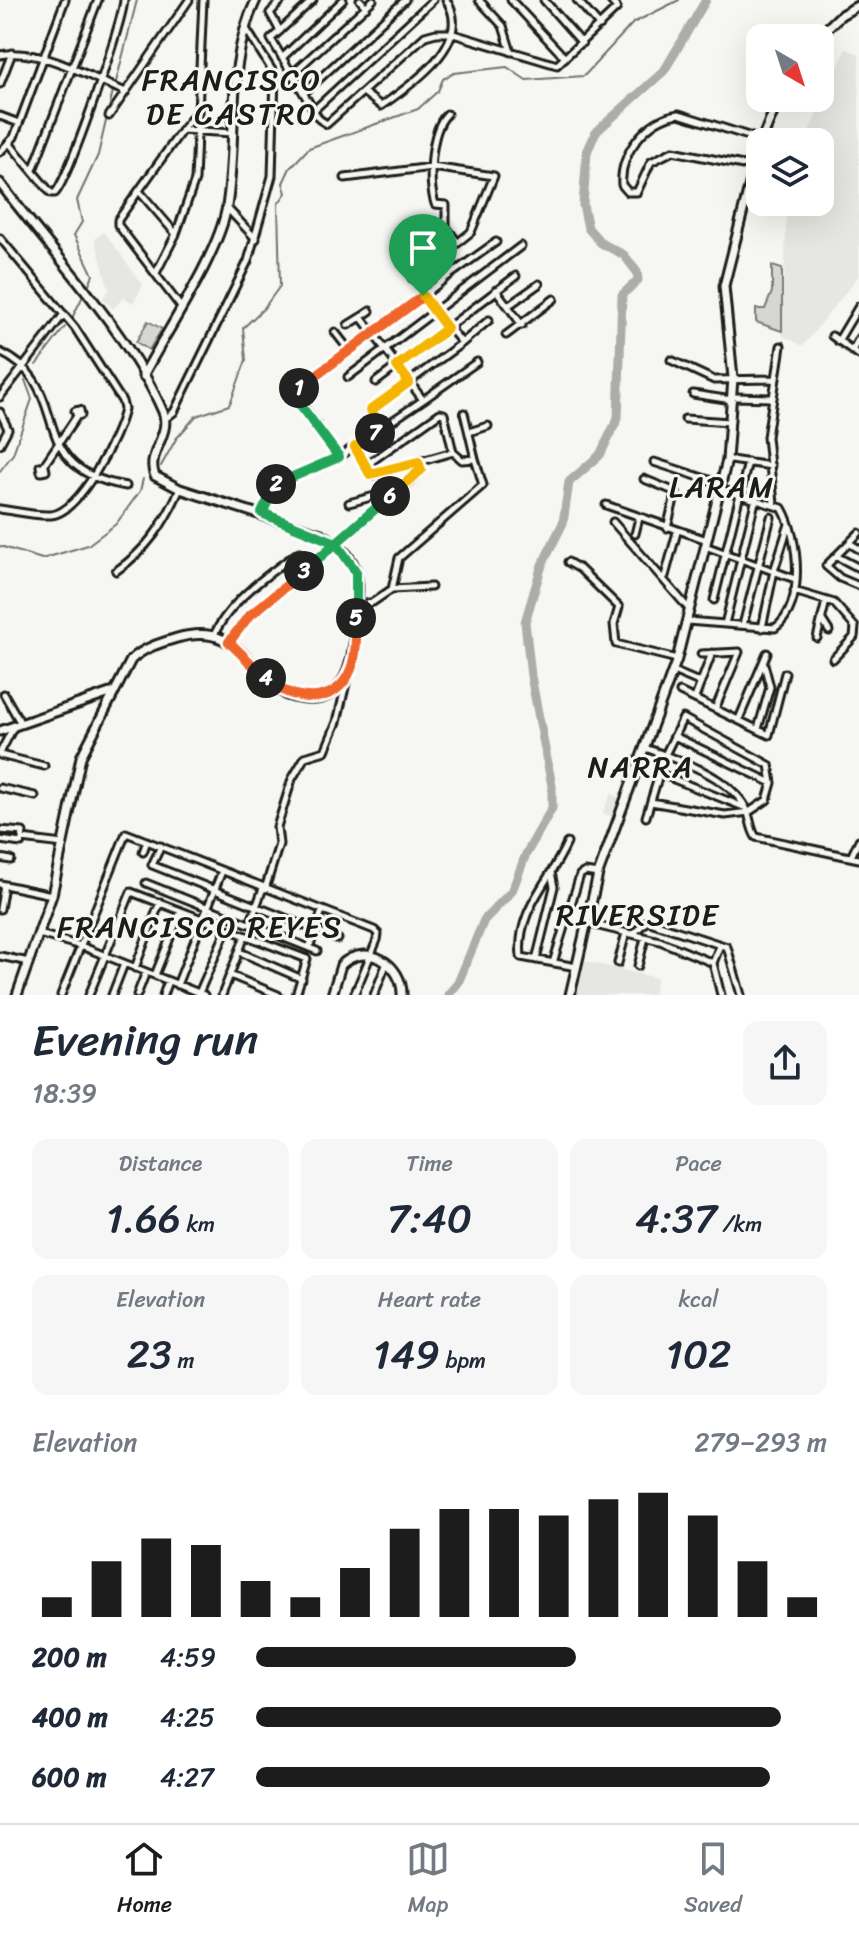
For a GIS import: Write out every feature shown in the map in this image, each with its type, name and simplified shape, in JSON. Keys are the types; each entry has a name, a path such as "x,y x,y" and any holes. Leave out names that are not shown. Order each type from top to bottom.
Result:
{"main road":[{"path":"143,376 218,239 227,208 237,65 244,26 256,0"},
{"path":"832,24 859,5"},
{"path":"2,189 79,282 143,376 165,419 152,469 162,481 262,513 336,543 356,572 357,606 354,657 347,679 325,694 298,698 277,689 229,642 214,635 195,633 139,652 112,692 81,757 52,895 17,995"},
{"path":"570,995 598,874 677,659 721,486 734,398 732,342 724,286 746,196"},
{"path":"0,731 112,692"},
{"path":"97,699 104,710"},
{"path":"332,995 341,965 352,956 371,956 395,969 402,984 402,995"}],"street":[{"path":"0,150 9,143 19,123 65,0"},
{"path":"33,170 98,0"},
{"path":"9,143 51,193 59,189 123,17 124,0"},
{"path":"109,116 189,0"},
{"path":"156,273 176,234 193,189 203,0"},
{"path":"280,31 270,13 282,0"},
{"path":"313,0 271,39 324,124 425,36 450,33 557,65 617,8 610,0"},
{"path":"282,58 343,0"},
{"path":"360,0 366,7"},
{"path":"291,75 373,0"},
{"path":"304,93 405,0"},
{"path":"314,110 433,0"},
{"path":"363,92 381,106 442,57 450,33 451,12 446,0"},
{"path":"479,0 503,26 511,52"},
{"path":"512,0 565,58"},
{"path":"544,0 582,43"},
{"path":"577,0 600,26"},
{"path":"165,419 174,412 257,239 272,176 275,75 244,26"},
{"path":"0,84 13,52"},
{"path":"0,55 13,52 44,60 126,92"},
{"path":"180,306 118,225 197,111"},
{"path":"447,114 440,121 432,167 434,202 446,205 446,227 458,243"},
{"path":"746,137 679,114 666,115 639,138 625,157 622,185 628,192 637,192 651,162 673,151 746,166"},
{"path":"0,116 19,123"},
{"path":"182,130 233,133"},
{"path":"345,178 432,167 494,176 471,232 412,278"},
{"path":"139,191 176,234"},
{"path":"227,208 257,239"},
{"path":"0,238 64,314 115,389 124,409 91,478 79,497 61,512 51,515 0,509"},
{"path":"339,457 294,393 496,242"},
{"path":"348,377 521,246"},
{"path":"436,260 447,277"},
{"path":"376,382 516,276"},
{"path":"508,306 539,284"},
{"path":"496,290 522,325"},
{"path":"423,296 462,343"},
{"path":"506,335 554,299"},
{"path":"838,341 859,306"},
{"path":"348,325 370,311"},
{"path":"0,397 64,314"},
{"path":"361,317 423,400"},
{"path":"381,430 371,410 489,320"},
{"path":"335,332 349,350"},
{"path":"832,336 859,355"},
{"path":"852,351 859,338"},
{"path":"774,503 767,437 781,346"},
{"path":"0,352 23,365 44,396 58,446 77,470 91,478 126,486"},
{"path":"671,360 714,380 774,379"},
{"path":"262,513 275,484 339,457 477,362"},
{"path":"693,394 771,398"},
{"path":"0,412 8,429 0,444"},
{"path":"365,466 440,413 444,414 453,452 462,460 475,459"},
{"path":"392,589 399,558 483,485 464,413"},
{"path":"44,465 77,416"},
{"path":"685,419 731,422"},
{"path":"469,432 488,426"},
{"path":"355,447 365,466 376,475 453,452"},
{"path":"731,460 771,466"},
{"path":"229,642 248,617 421,471 418,462"},
{"path":"654,462 740,494 774,503 784,510 797,550 794,591 779,625 762,628 687,621"},
{"path":"714,600 748,462"},
{"path":"644,479 676,492 667,528"},
{"path":"116,571 135,558 160,530 180,489"},
{"path":"349,503 398,490"},
{"path":"725,624 756,498"},
{"path":"606,505 795,579"},
{"path":"743,625 771,517"},
{"path":"635,534 639,518"},
{"path":"613,522 665,586 690,609"},
{"path":"762,628 774,571 789,523"},
{"path":"665,576 677,532"},
{"path":"859,533 826,566 840,578 859,586"},
{"path":"849,543 859,549"},
{"path":"214,635 222,617 239,600 298,553 307,568"},
{"path":"836,556 859,568"},
{"path":"568,562 580,569 619,607 614,624 616,644 677,659"},
{"path":"357,606 373,602 392,589 431,587"},
{"path":"794,591 839,606 856,631 833,659"},
{"path":"817,638 826,601"},
{"path":"821,619 829,631"},
{"path":"701,654 739,652 716,707"},
{"path":"695,698 712,653"},
{"path":"739,719 767,653"},
{"path":"758,729 770,687 764,662"},
{"path":"673,671 701,683"},
{"path":"680,692 768,735 772,733 785,673"},
{"path":"250,924 279,844 277,827 292,779 305,757 325,751 337,722 347,679"},
{"path":"4,694 16,723 0,754 44,766"},
{"path":"646,817 665,755 683,718 768,763 772,783 767,800 748,810 725,815 651,802"},
{"path":"674,736 772,783"},
{"path":"645,748 729,788 748,810 753,832 759,839 859,859"},
{"path":"661,774 748,810"},
{"path":"0,788 35,796"},
{"path":"0,830 23,832 21,843 0,840"},
{"path":"61,995 126,833 378,934 354,995"},
{"path":"22,839 63,844"},
{"path":"851,857 859,840"},
{"path":"143,852 147,841"},
{"path":"567,843 527,910 520,949 521,957 577,967"},
{"path":"161,846 152,865 338,939"},
{"path":"0,858 11,860"},
{"path":"177,986 222,871"},
{"path":"536,960 554,887 551,872"},
{"path":"553,963 580,875 585,872 598,874"},
{"path":"146,883 317,951"},
{"path":"0,909 2,885 52,895"},
{"path":"89,995 128,894 133,892 307,959 296,995"},
{"path":"135,968 160,902"},
{"path":"155,975 181,911"},
{"path":"309,948 322,911"},
{"path":"618,963 629,934 647,921 730,950 741,995"},
{"path":"587,923 645,938 713,963"},
{"path":"39,934 81,946 202,994 227,929"},
{"path":"222,995 245,936"},
{"path":"638,966 645,938"},
{"path":"720,945 713,963 721,995"},
{"path":"240,952 302,979"},
{"path":"0,956 30,963"},
{"path":"112,995 124,964"},
{"path":"374,995 386,965"},
{"path":"137,995 146,972"},
{"path":"230,975 278,995"},
{"path":"163,995 168,981"}],"shaded area":[{"path":"846,49 859,54 859,275 803,346 782,335 786,216 834,216 834,128 810,128 818,112 834,112 834,76"},
{"path":"104,232 143,285 133,303 124,297 113,309 103,298 109,290 95,239"},
{"path":"772,266 782,269 782,331 756,322 756,309 765,309 772,292"},
{"path":"148,321 162,329 149,350 136,342"},
{"path":"611,794 624,799 616,818 603,813"},
{"path":"585,961 657,978 653,995 576,995"}],"waterway":[{"path":"116,82 137,0"},
{"path":"161,466 176,439 196,416 229,405 231,401 246,360 243,328 264,308 280,286 278,204 286,193 283,183 290,168 309,148 418,109 438,91 443,79 454,73 507,67 526,80 584,76 633,23 679,0"},
{"path":"448,995 458,983 484,920 512,891 526,854 552,808 552,786 531,676 525,622 542,565 563,523 569,482 600,455 618,418 622,295 638,280 637,272 624,255 601,243 588,228 583,205 587,152 596,132 664,71 706,0"},
{"path":"88,286 93,275 74,235 82,222 77,200 98,155 113,91"},
{"path":"73,316 85,292"},
{"path":"36,365 65,327"},
{"path":"0,471 13,454 32,399 25,380"},
{"path":"0,546 42,559 88,545 116,524 140,491 143,479"}],"district":[{"name":"FRANCISCO DE CASTRO","path":"232,97"},
{"name":"LARAM","path":"722,487"},
{"name":"NARRA","path":"641,767"},
{"name":"RIVERSIDE","path":"638,915"},
{"name":"FRANCISCO REYES","path":"200,927"}],"route":[{"path":"423,296 294,393 339,457 275,484 262,513 321,534 336,543 248,617 229,642 268,681 287,695 311,698 337,688 347,679 354,657 358,585 352,561 336,543 421,471 418,462 370,474 355,447 381,430 370,414 371,410 409,382 397,366 447,328 423,296"}]}
